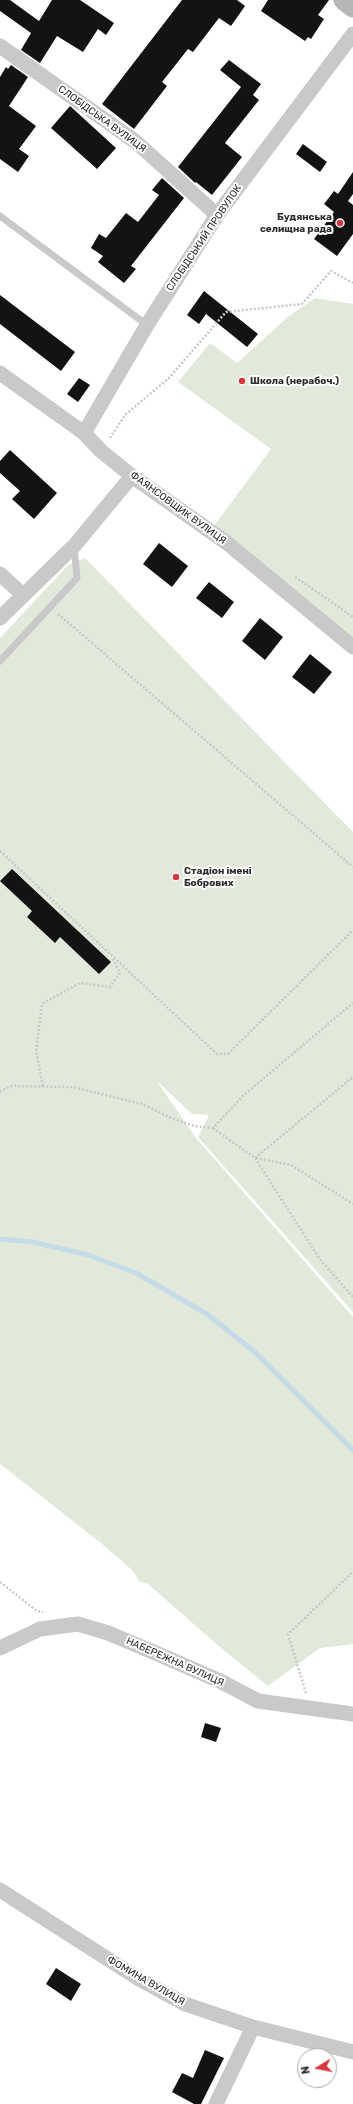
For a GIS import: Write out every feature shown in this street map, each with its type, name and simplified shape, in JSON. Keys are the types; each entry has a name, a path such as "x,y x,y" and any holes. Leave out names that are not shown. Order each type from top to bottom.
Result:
{"street":[{"path":"344,0 353,6"},
{"name":"СЛОБІДСЬКИЙ ПРОВУЛОК","path":"84,433 147,325 218,215 353,34"},
{"name":"СЛОБІДСЬКА ВУЛИЦЯ","path":"0,46 136,142 218,215"},
{"name":"ФАЯНСОВЩИК ВУЛИЦЯ","path":"0,373 84,433 101,452 132,476 226,543 353,647"},
{"path":"0,618 22,594 74,546 132,476"},
{"path":"0,574 22,594"},
{"name":"НАБЕРЕЖНА ВУЛИЦЯ","path":"0,1648 40,1629 78,1624 108,1633 158,1654 220,1681 258,1701 353,1714"},
{"name":"ФОМИНА ВУЛИЦЯ","path":"0,1890 139,1979 185,2004 254,2027 353,2052"},
{"path":"216,2104 254,2027"}],"lane":[{"path":"0,216 147,325"},
{"path":"0,661 77,578 74,546"}],"path":[{"path":"101,452 125,415 169,378 226,312 302,304 331,271 353,283"},
{"path":"50,607 353,867"},
{"path":"0,852 161,1000 217,1054 228,1054 353,930"},
{"path":"43,1086 36,1052 42,1004 80,983 110,987 120,973 112,956"},
{"path":"213,1128 244,1095 353,1003"},
{"path":"255,1158 353,1077"},
{"path":"0,1092 10,1086 73,1087 142,1104 171,1118 194,1126 213,1128 255,1158 319,1258 353,1297"},
{"path":"255,1158 291,1165 353,1204"},
{"path":"310,1707 288,1634 353,1572"},
{"path":"0,1582 38,1611 44,1613"}],"green space":[{"path":"315,298 353,304 353,645 213,527 271,449 178,382 210,343 237,363 289,316"},
{"path":"85,558 353,832 353,1312 198,1137 209,1115 192,1114 156,1080 196,1138 353,1317 353,1644 320,1648 268,1686 221,1648 148,1584 139,1581 133,1571 101,1543 0,1464 0,638 68,565"}],"building":[{"path":"0,0 10,0 39,21 52,0 80,0 114,23 106,35 98,29 83,52 57,36 40,63 21,50 31,33 0,11"},
{"path":"182,0 237,0 245,6 231,26 219,18 193,52 188,49 162,82 167,86 134,129 102,104"},
{"path":"268,0 329,0 318,15 324,19 311,39 308,37 305,41 261,11"},
{"path":"229,60 261,84 253,95 259,100 225,143 242,157 212,195 196,182 195,183 178,167 241,87 220,70"},
{"path":"11,65 28,77 9,106 36,126 19,149 29,156 18,172 0,159 0,77 6,67 8,69"},
{"path":"70,106 116,148 97,169 51,128"},
{"path":"303,144 327,162 320,172 296,154"},
{"name":"Будянська селищна рада","path":"353,172 353,194 348,201 353,205 353,234 337,256 314,239 334,212 324,204 334,191 338,194"},
{"path":"162,178 184,198 131,266 136,269 124,283 98,262 103,256 91,248 99,234 106,238 126,213 138,222 159,195 152,190"},
{"path":"204,291 258,334 247,347 206,314 199,324 187,315"},
{"path":"0,295 75,352 61,371 0,324"},
{"path":"79,378 90,385 78,402 67,394"},
{"path":"10,450 57,493 34,519 12,499 20,491 0,473 0,461"},
{"path":"159,543 188,566 172,587 143,564"},
{"path":"209,582 234,602 222,618 196,598"},
{"path":"260,618 283,637 265,660 242,641"},
{"path":"310,654 332,672 314,694 292,677"},
{"path":"12,869 111,962 99,974 60,937 55,943 27,917 32,911 0,881"},
{"path":"205,1723 221,1728 216,1742 201,1737"},
{"path":"56,1968 81,1984 71,2001 46,1984"},
{"path":"205,2050 224,2058 201,2104 194,2104 172,2092 182,2073 193,2078"}],"waterway":[{"path":"0,1239 33,1242 88,1255 136,1273 207,1314 256,1353 353,1450"}],"place":[{"name":"Будянська селищна рада","path":"340,223"},
{"name":"Школа (нерабоч.)","path":"242,381"},
{"name":"Стадіон імені Бобрових","path":"176,877"}]}
